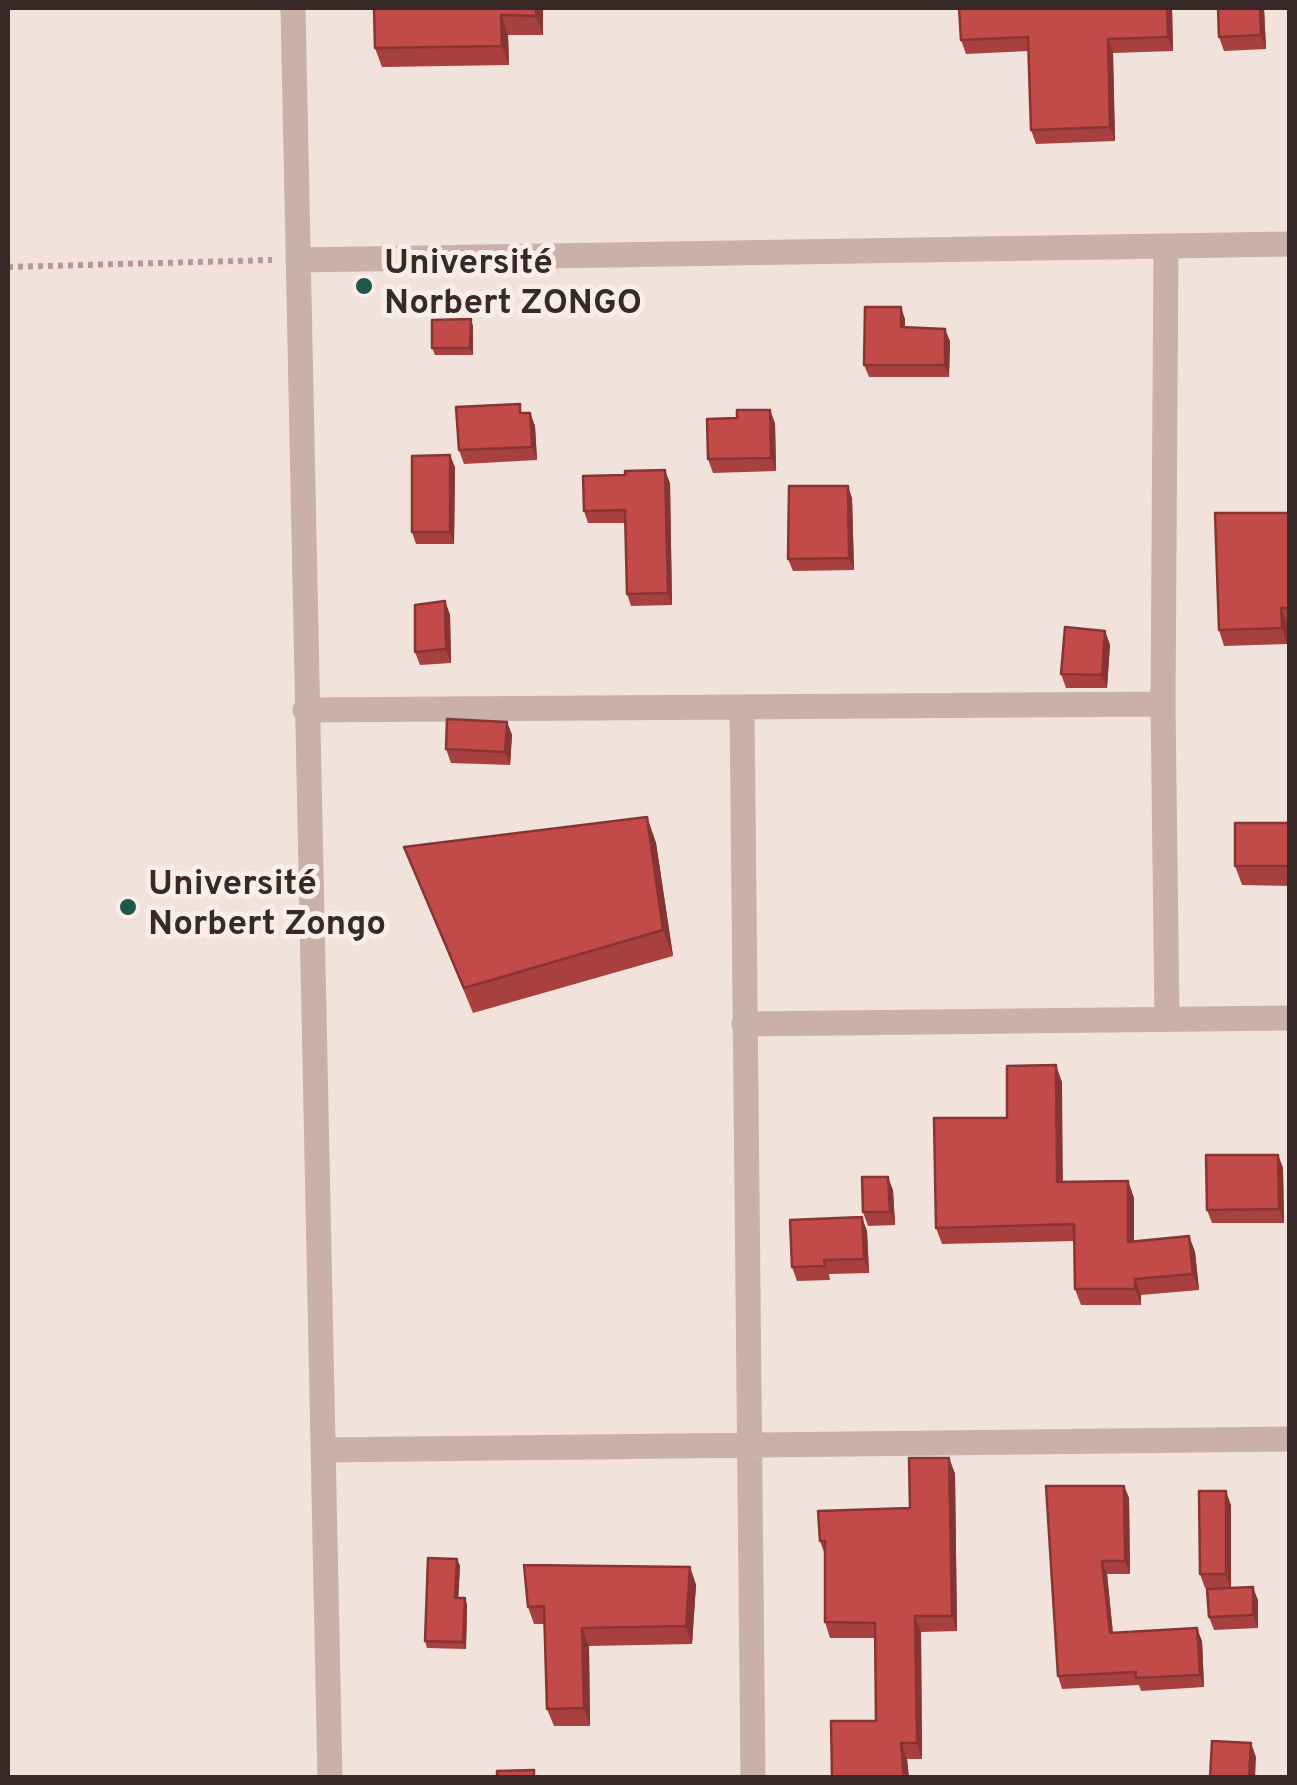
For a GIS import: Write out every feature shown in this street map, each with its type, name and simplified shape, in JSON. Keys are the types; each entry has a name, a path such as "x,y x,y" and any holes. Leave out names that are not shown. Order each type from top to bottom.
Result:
{"street":[{"path":"293,8 304,710 330,1778"},
{"path":"298,260 1290,244"},
{"path":"1166,246 1163,704 1167,1018"},
{"path":"304,710 1163,704"},
{"path":"742,707 746,1445 753,1778"},
{"path":"744,1024 1290,1018"},
{"path":"322,1450 1290,1439"}],"path":[{"path":"8,266 298,260"}],"building":[{"path":"374,8 536,8 536,16 501,15 502,46 375,48"},
{"path":"959,8 1167,8 1168,37 1108,39 1110,127 1031,130 1028,37 961,40"},
{"path":"1218,8 1260,8 1261,35 1219,37"},
{"path":"865,307 901,307 901,327 945,329 945,365 864,365"},
{"path":"471,319 470,348 432,348 432,320"},
{"path":"520,404 520,413 530,413 532,447 459,450 456,407"},
{"path":"737,410 770,410 771,458 708,459 707,419 737,418"},
{"path":"450,455 450,532 412,532 412,456"},
{"path":"665,470 668,593 627,594 625,510 584,511 583,476"},
{"path":"789,486 848,486 849,558 788,559"},
{"path":"1215,513 1290,513 1290,608 1281,608 1282,628 1219,630"},
{"path":"445,601 446,649 415,652 415,605"},
{"path":"1065,627 1105,631 1102,675 1061,674"},
{"path":"447,719 507,722 505,752 446,749"},
{"path":"647,817 663,930 464,988 404,847"},
{"path":"1235,823 1290,823 1290,866 1235,866"},
{"path":"1056,1065 1057,1182 1128,1181 1128,1242 1189,1236 1193,1274 1135,1279 1135,1289 1075,1289 1074,1224 936,1228 934,1118 1007,1118 1007,1066"},
{"path":"1206,1155 1278,1155 1279,1209 1207,1210"},
{"path":"862,1177 888,1177 890,1212 863,1212"},
{"path":"862,1217 864,1259 824,1260 825,1266 792,1267 790,1220"},
{"path":"909,1458 949,1458 952,1616 915,1616 917,1743 901,1743 904,1778 832,1778 831,1721 876,1721 875,1623 825,1622 825,1541 820,1541 818,1511 910,1508"},
{"path":"1046,1486 1124,1486 1125,1561 1102,1561 1110,1633 1197,1628 1200,1675 1136,1678 1136,1672 1058,1676"},
{"path":"1199,1491 1226,1491 1226,1574 1200,1574"},
{"path":"428,1558 457,1559 455,1598 465,1598 463,1642 425,1641"},
{"path":"524,1565 690,1567 686,1626 582,1628 584,1708 547,1709 544,1606 528,1607"},
{"path":"1253,1587 1253,1615 1209,1617 1207,1589"},
{"path":"1212,1741 1251,1743 1249,1778 1210,1778"},
{"path":"534,1770 534,1778 497,1778 497,1771"}],"place":[{"name":"Université Norbert ZONGO","path":"364,286"},
{"name":"Université Norbert Zongo","path":"128,907"}]}
